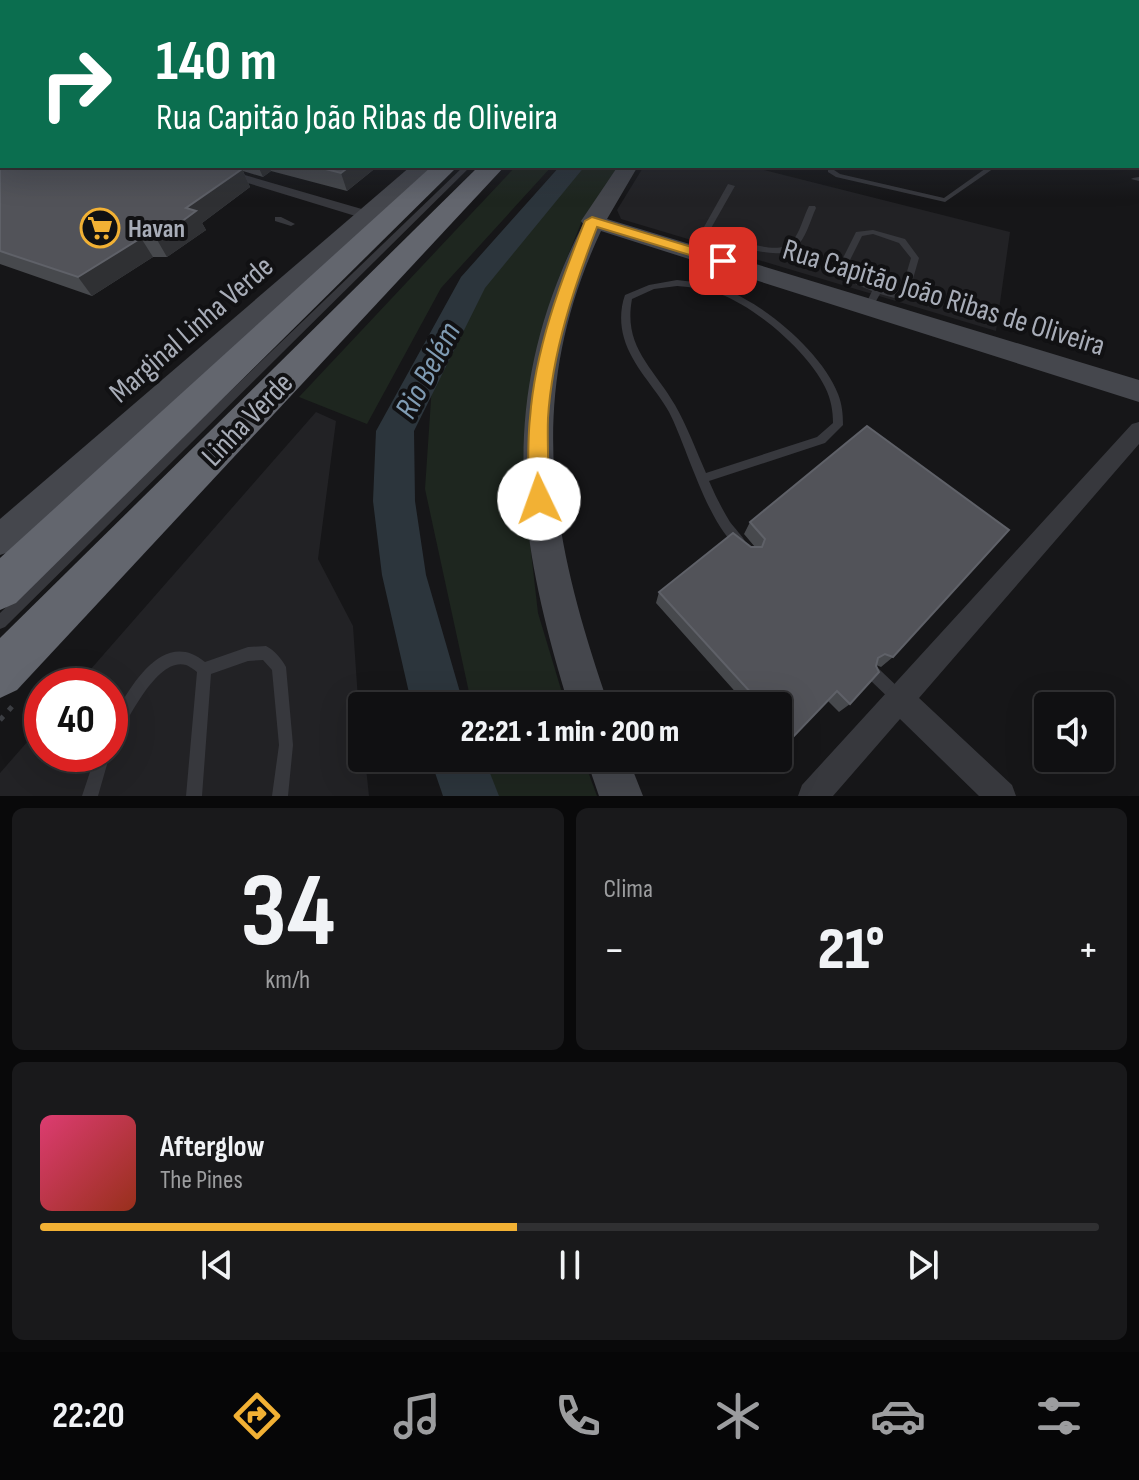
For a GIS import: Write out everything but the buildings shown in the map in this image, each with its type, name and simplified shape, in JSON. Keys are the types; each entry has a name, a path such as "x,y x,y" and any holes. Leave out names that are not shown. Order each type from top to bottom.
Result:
{"highway":[{"name":"Linha Verde","path":"0,588 444,168"},
{"name":"Linha Verde","path":"0,673 491,168"}],"street":[{"path":"206,168 367,215"},
{"name":"Marginal Linha Verde","path":"0,540 421,168"},
{"path":"585,692 556,599 545,547 537,456 539,416 551,346 570,278 592,221 627,168"},
{"name":"Rua Capitão João Ribas de Oliveira","path":"592,221 700,242 873,298 1139,391"},
{"path":"813,796 1139,430"},
{"path":"899,699 1001,796"},
{"path":"612,772 621,796"}],"lane":[{"path":"0,622 466,168"},
{"path":"831,168 830,171 838,176 945,200 991,168"},
{"path":"731,186 700,242 786,250 793,245 812,208"},
{"path":"278,219 291,224"},
{"path":"859,234 902,241 915,258 905,294 873,298 844,276 841,270 859,234"},
{"path":"704,478 821,440 838,425 839,406 831,384 784,328 753,305 712,288 678,283 645,287 628,297 623,321 632,347 672,408 704,478 730,533 750,553"},
{"path":"204,669 248,654 266,653 279,667 286,745 280,796"},
{"path":"128,709 154,668 170,658 189,658 204,669"},
{"path":"194,796 204,669"},
{"path":"874,674 899,699"},
{"path":"90,796 97,772"}],"shaded area":[{"path":"514,168 550,168 441,288 367,424 299,397"},
{"path":"577,168 618,168 582,221 558,280 531,384 524,449 527,517 538,613 562,692 469,692 425,489 432,385 479,286"},
{"path":"643,168 756,168 1010,232 996,331 621,219 617,210"},
{"path":"316,412 336,421 318,559 353,626 358,692 348,692 348,772 366,772 369,796 0,796 0,773 24,746 24,772 128,772 128,668 92,668"},
{"path":"487,772 588,772 597,796 492,796"}],"waterway":[{"name":"Rio Belém","path":"434,692 404,575 394,501 395,431 472,284 571,168"},
{"name":"Rio Belém","path":"462,772 471,796"}],"place":[{"name":"Havan","path":"100,228"}],"route":[{"path":"539,499 539,416 551,346 570,278 592,221 723,261"}]}
